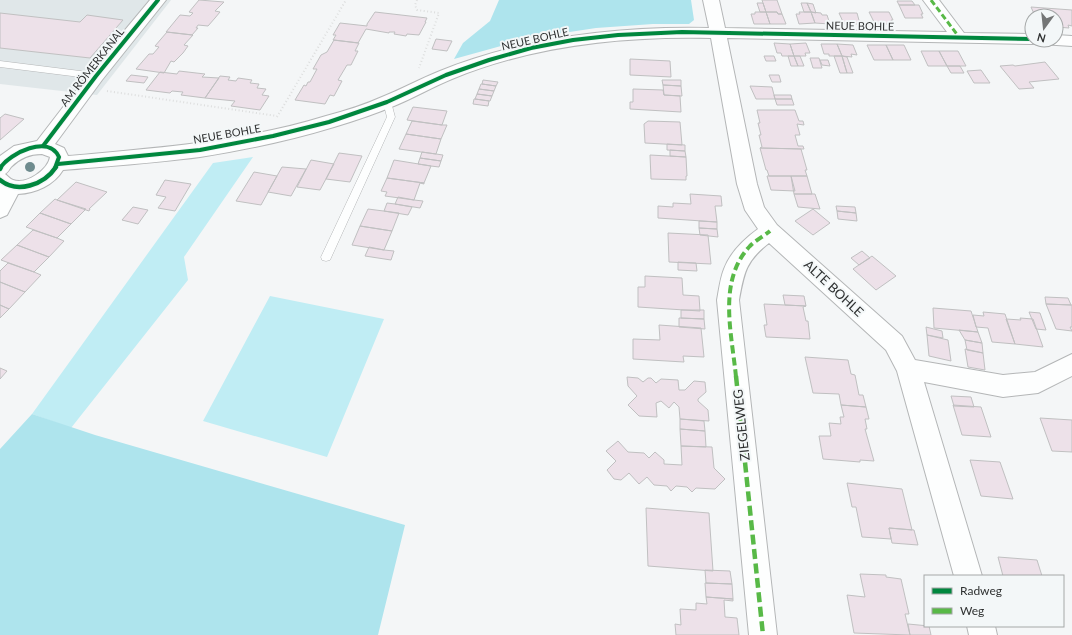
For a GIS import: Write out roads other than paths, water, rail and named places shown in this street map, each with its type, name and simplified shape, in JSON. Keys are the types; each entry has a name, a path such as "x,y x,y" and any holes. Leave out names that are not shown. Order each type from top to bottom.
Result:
{"street":[{"name":"AM RÖMERKANAL","path":"43,146 96,76 158,0"},
{"name":"ALTE BOHLE","path":"711,0 733,105 747,184 755,210 770,231 894,343 908,369 968,575"},
{"path":"932,0 959,37"},
{"name":"NEUE BOHLE","path":"58,164 200,150 273,136 329,122 387,102 446,75 489,60 530,48 573,40 618,35 717,33 1024,39"},
{"path":"0,169 9,158 26,149 43,146 51,148 57,152 59,157 58,164 54,170 40,181 22,187 7,184 0,210"},
{"name":"ZIEGELWEG","path":"763,635 728,300 734,270 750,246 770,231"},
{"path":"908,369 1003,386 1038,382 1072,364"}],"lane":[{"path":"0,64 96,76"},
{"path":"326,257 391,117 387,102"}]}
